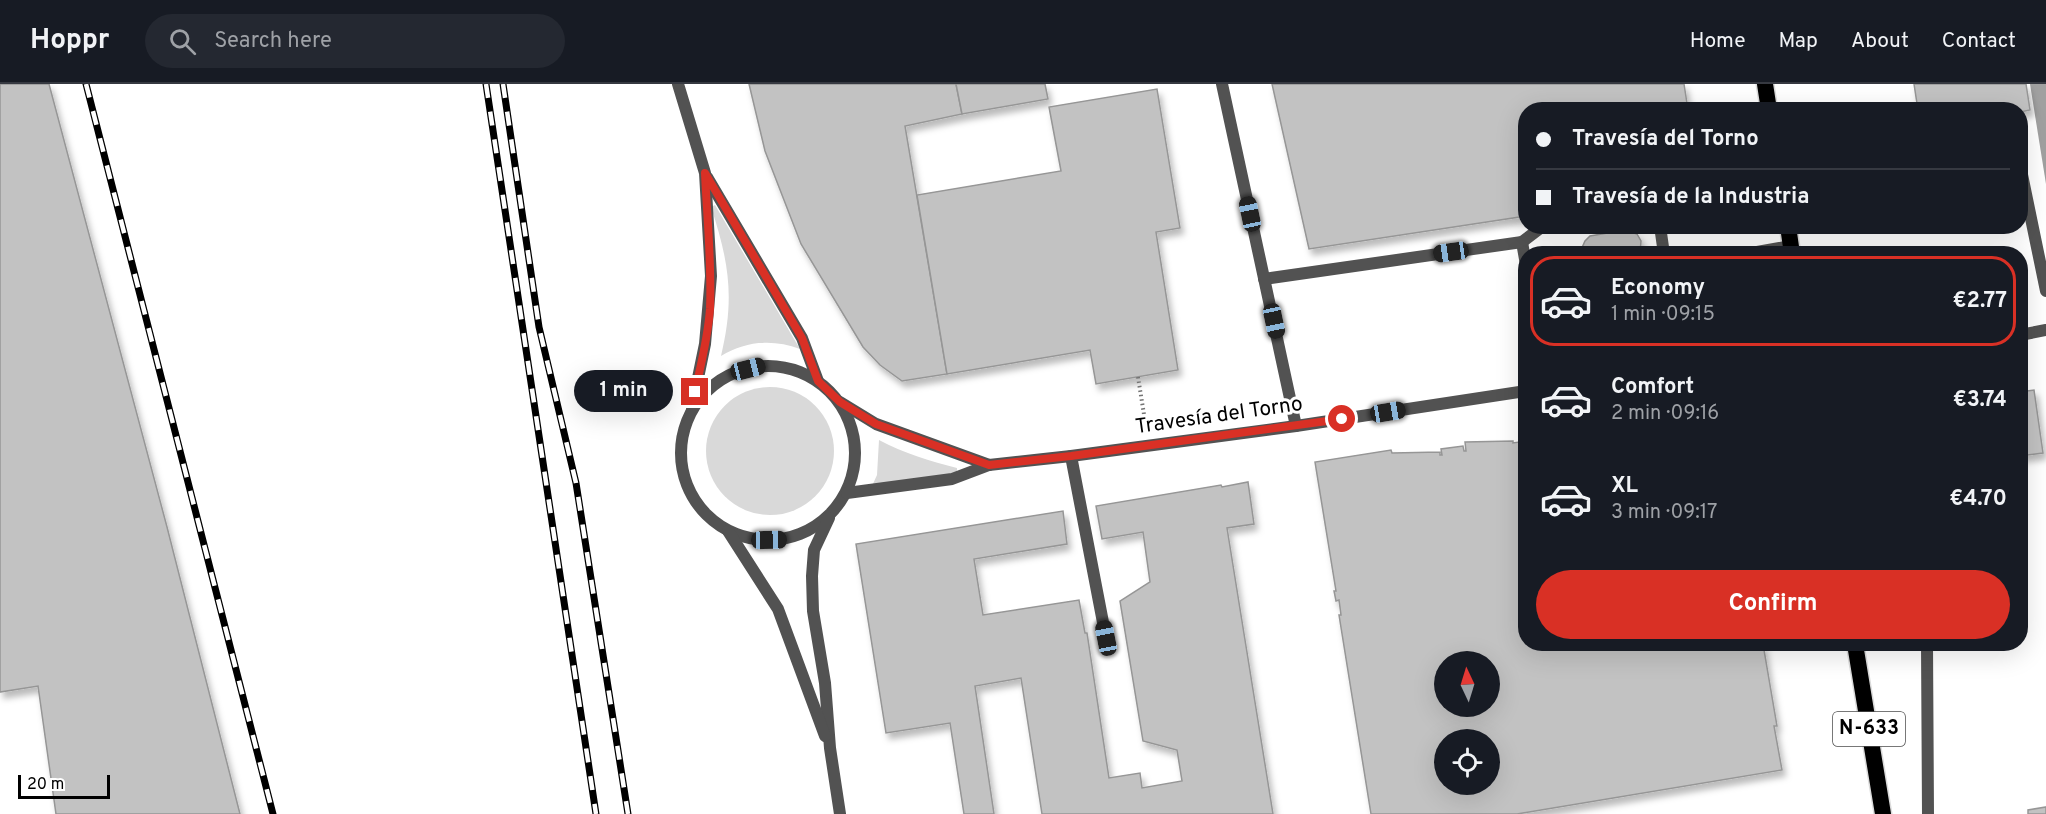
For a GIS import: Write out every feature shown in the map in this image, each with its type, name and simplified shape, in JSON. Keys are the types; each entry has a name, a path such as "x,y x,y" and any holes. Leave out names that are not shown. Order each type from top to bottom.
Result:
{"highway":[{"path":"1765,84 1768,102"},
{"name":"N-633","path":"1856,651 1883,814"}],"street":[{"path":"678,84 705,173 711,276 710,311 705,344 682,439 681,466 690,492 706,515 728,531 755,540 783,539 809,530 832,514"},
{"path":"1222,84 1296,426"},
{"path":"705,173 802,338 818,381"},
{"path":"2028,204 2046,291"},
{"path":"1264,279 1521,242 1532,234"},
{"path":"1521,242 1522,246"},
{"path":"2028,333 2046,330"},
{"path":"690,412 709,389 733,373 762,366 791,369 818,381 840,402 853,429 856,459 847,493 832,514 814,550 812,576 813,611 825,683 830,748 840,814"},
{"name":"Travesía del Torno","path":"847,493 952,479 989,465 1150,446 1518,393"},
{"name":"Travesía del Torno","path":"840,402 876,424 989,465"},
{"path":"1071,456 1106,638"},
{"path":"728,531 778,609 830,748"},
{"path":"1927,651 1928,814"}],"path":[{"path":"1138,377 1150,446"}],"shaded area":[{"path":"2030,84 2046,84 2046,184"},
{"path":"715,205 800,349 780,344 760,343 740,347 721,356 729,298 726,263 711,207"},
{"path":"770,387 794,392 815,406 829,427 834,451 829,475 815,496 794,510 770,515 746,510 725,496 711,475 706,451 711,427 725,406 746,392"},
{"path":"879,440 917,456 957,468 957,473 872,486 877,475"}],"building":[{"path":"0,84 49,84 167,527 240,814 56,814 38,686 0,692"},
{"path":"749,84 956,84 962,114 905,126 947,374 902,381 880,365 863,347 801,244 765,151"},
{"path":"956,84 1045,84 1048,99 962,114"},
{"path":"1272,84 1684,84 1687,102 1518,102 1518,217 1309,249"},
{"path":"1914,84 2026,84 2030,110 2028,110 2028,102 1917,102"},
{"path":"1157,89 1180,228 1156,232 1178,370 1096,384 1090,350 947,374 917,195 1061,171 1049,107"},
{"path":"1637,234 1641,241 1641,246 1583,246 1590,236"},
{"path":"2034,390 2043,453 2028,455 2028,391"},
{"path":"1465,442 1518,442 1518,651 1764,651 1782,770 1517,814 1371,814 1339,615 1341,615 1339,600 1336,601 1334,591 1336,591 1315,462 1391,450 1392,453 1440,452 1442,455 1441,449 1463,446 1466,451"},
{"path":"1248,482 1254,524 1227,528 1273,814 1042,814 1021,678 975,686 994,814 964,814 950,723 886,733 856,544 1063,511 1067,544 974,559 983,615 1079,600 1085,633 1087,633 1109,778 1140,773 1142,788 1182,781 1177,750 1143,741 1120,601 1150,582 1143,532 1102,539 1096,506"},
{"path":"2046,807 2046,814 2028,814 2028,810"}],"railway":[{"path":"86,84 273,814"},
{"path":"486,84 596,814"},
{"path":"503,84 539,327 576,483 628,814"}],"route":[{"path":"695,392 710,311 711,276 705,173 802,338 818,381 840,402 876,424 989,465 1342,419"}]}
